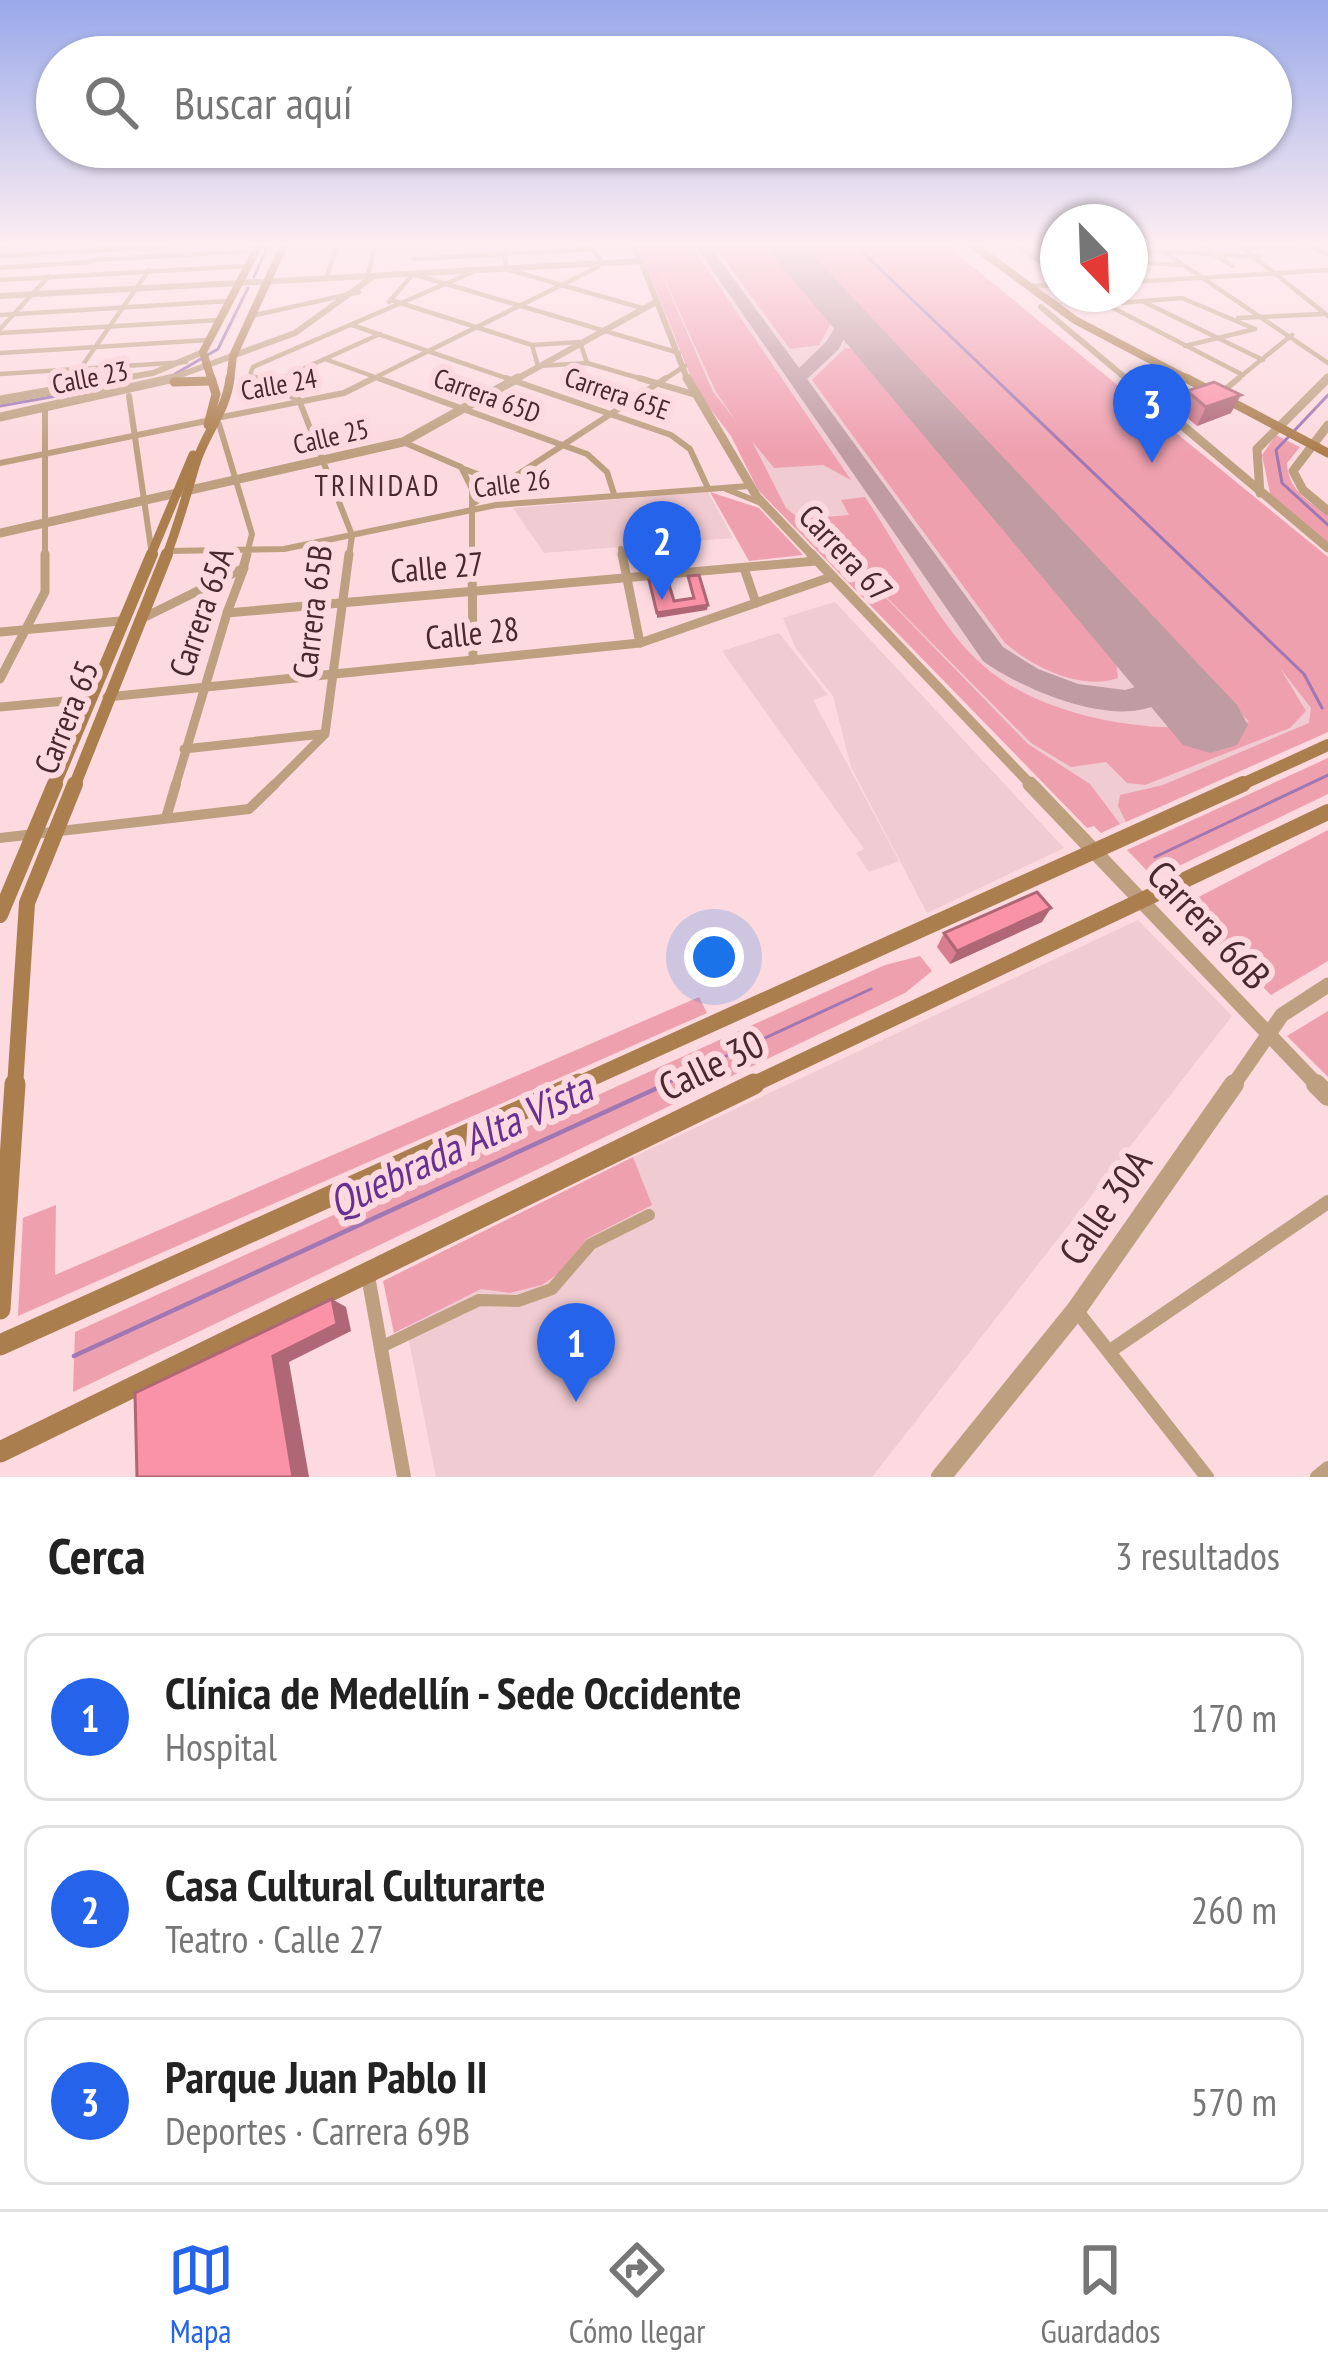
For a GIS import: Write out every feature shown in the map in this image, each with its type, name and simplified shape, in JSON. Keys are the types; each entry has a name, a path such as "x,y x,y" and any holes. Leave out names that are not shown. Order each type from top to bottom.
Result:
{"main road":[{"name":"Carrera 65","path":"159,550 175,493 217,420 206,364 208,340 222,314"},
{"path":"1055,314 1328,452"},
{"path":"1068,314 1285,431"},
{"name":"Carrera 65","path":"0,915 87,699 193,489 195,466 217,420 232,356 250,316"},
{"path":"174,382 206,364"},
{"name":"Carrera 65","path":"0,1310 20,947 27,903 107,697 129,621"},
{"name":"Calle 30","path":"0,1346 1328,745"},
{"name":"Calle 30","path":"0,1453 1328,812"}],"street":[{"path":"0,315 16,314"},
{"path":"0,331 16,314"},
{"path":"80,369 118,314"},
{"path":"250,316 259,314"},
{"name":"Calle 23","path":"0,398 186,362 206,364 331,314"},
{"path":"299,400 266,386 250,373 263,360 376,314"},
{"path":"435,314 532,345 580,342 587,363"},
{"name":"Calle 24","path":"0,463 336,396 503,314"},
{"path":"546,314 679,352"},
{"name":"Calle 25","path":"0,533 403,442 631,314"},
{"name":"Carrera 67","path":"661,314 693,394 730,445 749,486 1093,851"},
{"path":"1049,314 1328,548"},
{"path":"1124,314 1244,375"},
{"path":"1169,314 1263,360"},
{"path":"1185,346 1255,329 1226,314"},
{"path":"1264,314 1328,363"},
{"path":"1304,326 1312,314"},
{"path":"1238,318 1326,314"},
{"path":"0,331 219,320"},
{"name":"Carrera 65E","path":"352,325 680,440 707,486"},
{"path":"266,386 380,334"},
{"path":"1218,395 1292,335"},
{"path":"0,353 208,340"},
{"path":"532,345 538,366 587,363 693,394"},
{"name":"Carrera 65D","path":"325,359 601,463 614,494"},
{"path":"0,374 186,362"},
{"path":"474,506 685,366"},
{"path":"1260,494 1257,449 1285,431 1328,378"},
{"name":"Calle 23","path":"0,417 174,382"},
{"path":"128,396 144,500 159,550"},
{"name":"Carrera 65B","path":"299,400 352,535 347,603 325,734"},
{"path":"0,679 45,592 45,411"},
{"name":"Carrera 65A","path":"166,818 202,688 250,550 252,534 217,420"},
{"path":"1328,424 1294,462 1296,480 1328,512"},
{"path":"403,442 504,484"},
{"path":"461,467 474,506 473,660"},
{"name":"Calle 26","path":"159,550 250,550 352,535 474,506 749,486"},
{"name":"Calle 26","path":"721,487 763,503"},
{"path":"621,549 640,643"},
{"name":"Calle 27","path":"227,613 816,561"},
{"path":"0,632 129,621 244,568"},
{"path":"744,568 756,603"},
{"name":"Calle 28","path":"107,697 640,643 831,577"},
{"path":"0,707 87,699"},
{"path":"184,748 325,734"},
{"path":"0,838 250,809 325,734"},
{"name":"Carrera 66B","path":"1093,851 1328,1096"},
{"name":"Calle 30A","path":"941,1477 1076,1310 1282,1016 1328,985"},
{"path":"1110,1351 1328,1202"},
{"path":"381,1347 478,1300 518,1301 544,1292 566,1278 591,1244 649,1215"},
{"path":"368,1272 404,1477"},
{"path":"1076,1310 1207,1477"},
{"path":"1317,1477 1328,1468"}],"shaded area":[{"path":"666,314 679,314 713,392 736,421 716,392 680,314 738,314 851,480 823,465 774,468 752,441 786,508 807,525 802,519 849,515 841,500 865,497 947,625 976,659 1003,680 1034,698 1105,720 1180,728 1249,722 867,314 1030,314 1328,557 1328,732 1126,822 1118,806 1120,795 1163,785 1309,723 1311,708 1280,668 1306,711 1290,728 1145,785 1127,783 1106,762 1071,767 1031,743 817,527 1028,744 1090,784 1120,824 1101,833 1094,826 1087,828 758,490 731,436 696,390"},
{"path":"671,314 931,314 1328,687 1328,732 1101,833 774,500 710,404"},
{"path":"764,314 823,314 831,323 819,345 790,349"},
{"path":"845,348 854,349 1115,652 1118,678 1073,679 1029,660 1005,643 812,380"},
{"path":"1276,435 1300,447 1287,463 1288,472 1300,494 1328,515 1328,543 1271,498 1262,455"},
{"path":"708,492 733,538 544,553 513,508"},
{"path":"710,492 759,508 803,555 749,561"},
{"path":"835,602 1064,848 927,913 851,767 833,696 796,649 783,618"},
{"path":"779,633 828,695 813,700 899,861 869,872 856,853 864,849 722,651"},
{"path":"1328,758 1328,794 1154,878 1127,850"},
{"path":"1328,830 1328,961 1271,995 1181,906"},
{"path":"1138,920 1232,1016 872,1477 436,1477 406,1326 481,1289 510,1293 542,1285 558,1274 588,1238 651,1205 633,1157"},
{"path":"920,956 932,971 905,993 73,1392 75,1332 885,965"},
{"path":"699,997 707,1013 18,1316 23,1218 56,1205 55,1275"},
{"path":"1328,1011 1328,1077 1287,1036"},
{"path":"633,1157 652,1205 588,1238 558,1274 542,1285 510,1293 481,1289 394,1333 383,1281"}],"building":[{"path":"1214,382 1241,395 1206,407 1187,391"},
{"path":"699,575 708,605 657,613 649,580 667,578 674,601 694,598 688,576"},
{"path":"1037,892 1051,908 957,951 944,933"},
{"path":"332,1299 337,1324 273,1356 293,1477 137,1477 135,1393"}],"waterway":[{"path":"175,374 218,349 235,314"},
{"path":"927,314 1304,674 1322,708"},
{"path":"0,406 130,383"},
{"name":"Quebrada Alta Vista","path":"1328,395 1276,450 1282,483 1328,525"},
{"name":"Quebrada Alta Vista","path":"1155,857 1328,775"},
{"name":"Quebrada Alta Vista","path":"659,1087 871,989"},
{"name":"Quebrada Alta Vista","path":"74,1356 666,1084"}],"taxiway":[{"path":"751,314 797,379"},
{"path":"797,379 833,345 848,319"},
{"path":"797,379 993,654 1028,676 1101,699 1147,697 1164,687 1160,669"}],"runway":[{"path":"843,314 1210,725"}],"place":[{"name":"Parque Juan Pablo II","path":"1152,463"},
{"name":"Casa Cultural Culturarte","path":"662,600"},
{"name":"Clínica de Medellín - Sede Occidente","path":"576,1402"}],"district":[{"name":"TRINIDAD","path":"378,486"}]}
